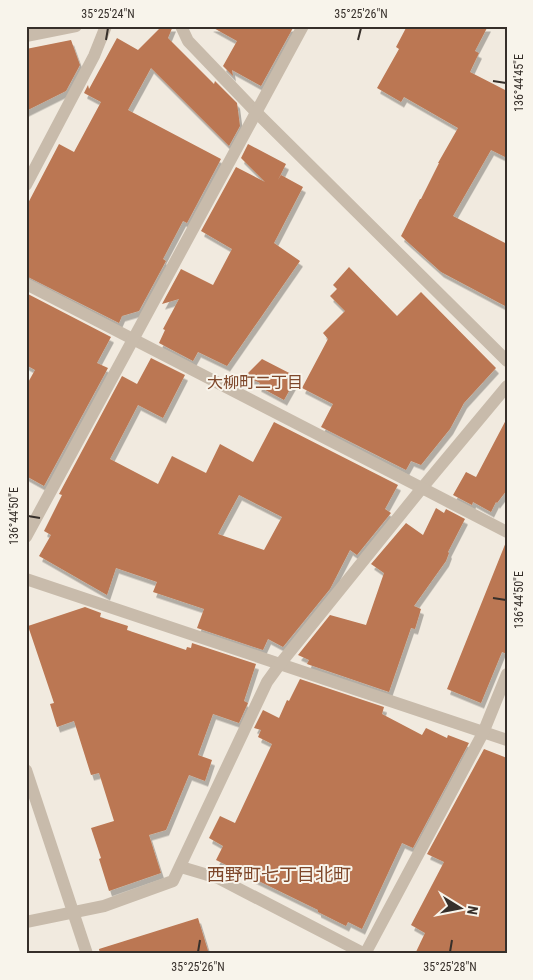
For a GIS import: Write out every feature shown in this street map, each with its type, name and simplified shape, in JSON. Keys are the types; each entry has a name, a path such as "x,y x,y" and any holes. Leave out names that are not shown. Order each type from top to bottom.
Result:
{"street":[{"path":"26,36 76,26"},
{"path":"26,185 94,56 106,26"},
{"path":"181,26 188,40 256,112 507,361"},
{"path":"26,536 302,26"},
{"path":"26,284 507,532"},
{"path":"26,922 104,906 173,881 268,682 280,664 507,386"},
{"path":"26,579 507,740"},
{"path":"181,867 218,878 365,954 483,733 507,674"},
{"path":"26,770 87,954"}],"building":[{"path":"162,26 173,26 168,38 214,84 215,81 237,103 240,126 229,146 151,68 128,110 221,159 187,223 183,221 163,259 166,261 139,311 122,316 119,323 26,276 26,207 59,144 74,152 101,102 84,93 88,85 89,89 117,38 138,50"},
{"path":"210,26 294,26 261,86 232,70 233,76 223,66 237,41"},
{"path":"407,26 488,26 475,51 479,53 470,72 507,91 507,158 491,150 453,216 507,244 507,307 441,272 401,236 458,128 404,97 401,102 377,88 399,49 396,47"},
{"path":"71,40 80,65 66,91 26,111 26,49"},
{"path":"248,144 286,164 278,180 281,175 303,187 274,243 300,261 227,366 198,352 193,361 159,343 165,330 163,329 179,299 162,304 181,269 213,285 232,249 201,231 236,167 265,182 241,158"},
{"path":"349,267 397,316 421,292 496,368 464,403 450,429 421,465 411,461 406,470 321,427 333,404 302,388 328,339 323,333 345,311 330,296 337,289 333,285"},
{"path":"26,293 111,337 97,363 108,368 44,486 26,476 26,386 35,370 26,365"},
{"path":"151,358 185,375 163,418 138,405 110,459 158,484 172,456 206,473 220,444 253,462 274,422 398,485 385,509 391,513 357,555 350,550 330,589 283,647 268,639 263,650 197,628 204,609 153,592 157,582 116,568 107,595 39,556 51,535 44,531 62,495 59,494 122,376 137,384","holes":["239,495 282,517 264,550 218,534"]},
{"path":"262,359 297,377 284,400 258,386 260,383 245,376"},
{"path":"507,418 507,490 496,502 491,512 473,502 472,505 453,495 466,472 476,477"},
{"path":"436,508 444,513 446,509 465,519 448,552 446,561 414,606 421,609 415,629 411,628 389,692 307,664 309,660 298,655 330,615 366,625 384,573 371,564 406,523 423,535"},
{"path":"506,542 507,654 502,652 481,703 447,689"},
{"path":"85,607 101,613 100,617 128,626 127,630 186,650 187,647 191,648 192,643 256,664 244,701 248,703 239,723 213,714 198,755 212,760 205,781 189,775 166,830 149,835 161,873 109,891 91,828 114,821 99,773 91,775 74,721 57,727 50,704 54,703 28,626"},
{"path":"300,679 384,707 382,714 422,735 426,728 447,738 448,735 469,743 413,848 402,843 362,929 348,922 346,926 318,912 318,910 216,860 223,846 209,838 220,816 235,823 272,744 258,737 261,730 254,728 263,710 279,718"},
{"path":"484,749 507,758 507,954 415,954 425,933 411,925 444,862 427,854"},
{"path":"198,918 209,954 100,954 99,949"}],"district":[{"name":"大柳町二丁目","path":"255,382"},
{"name":"西野町七丁目北町","path":"279,875"}]}
